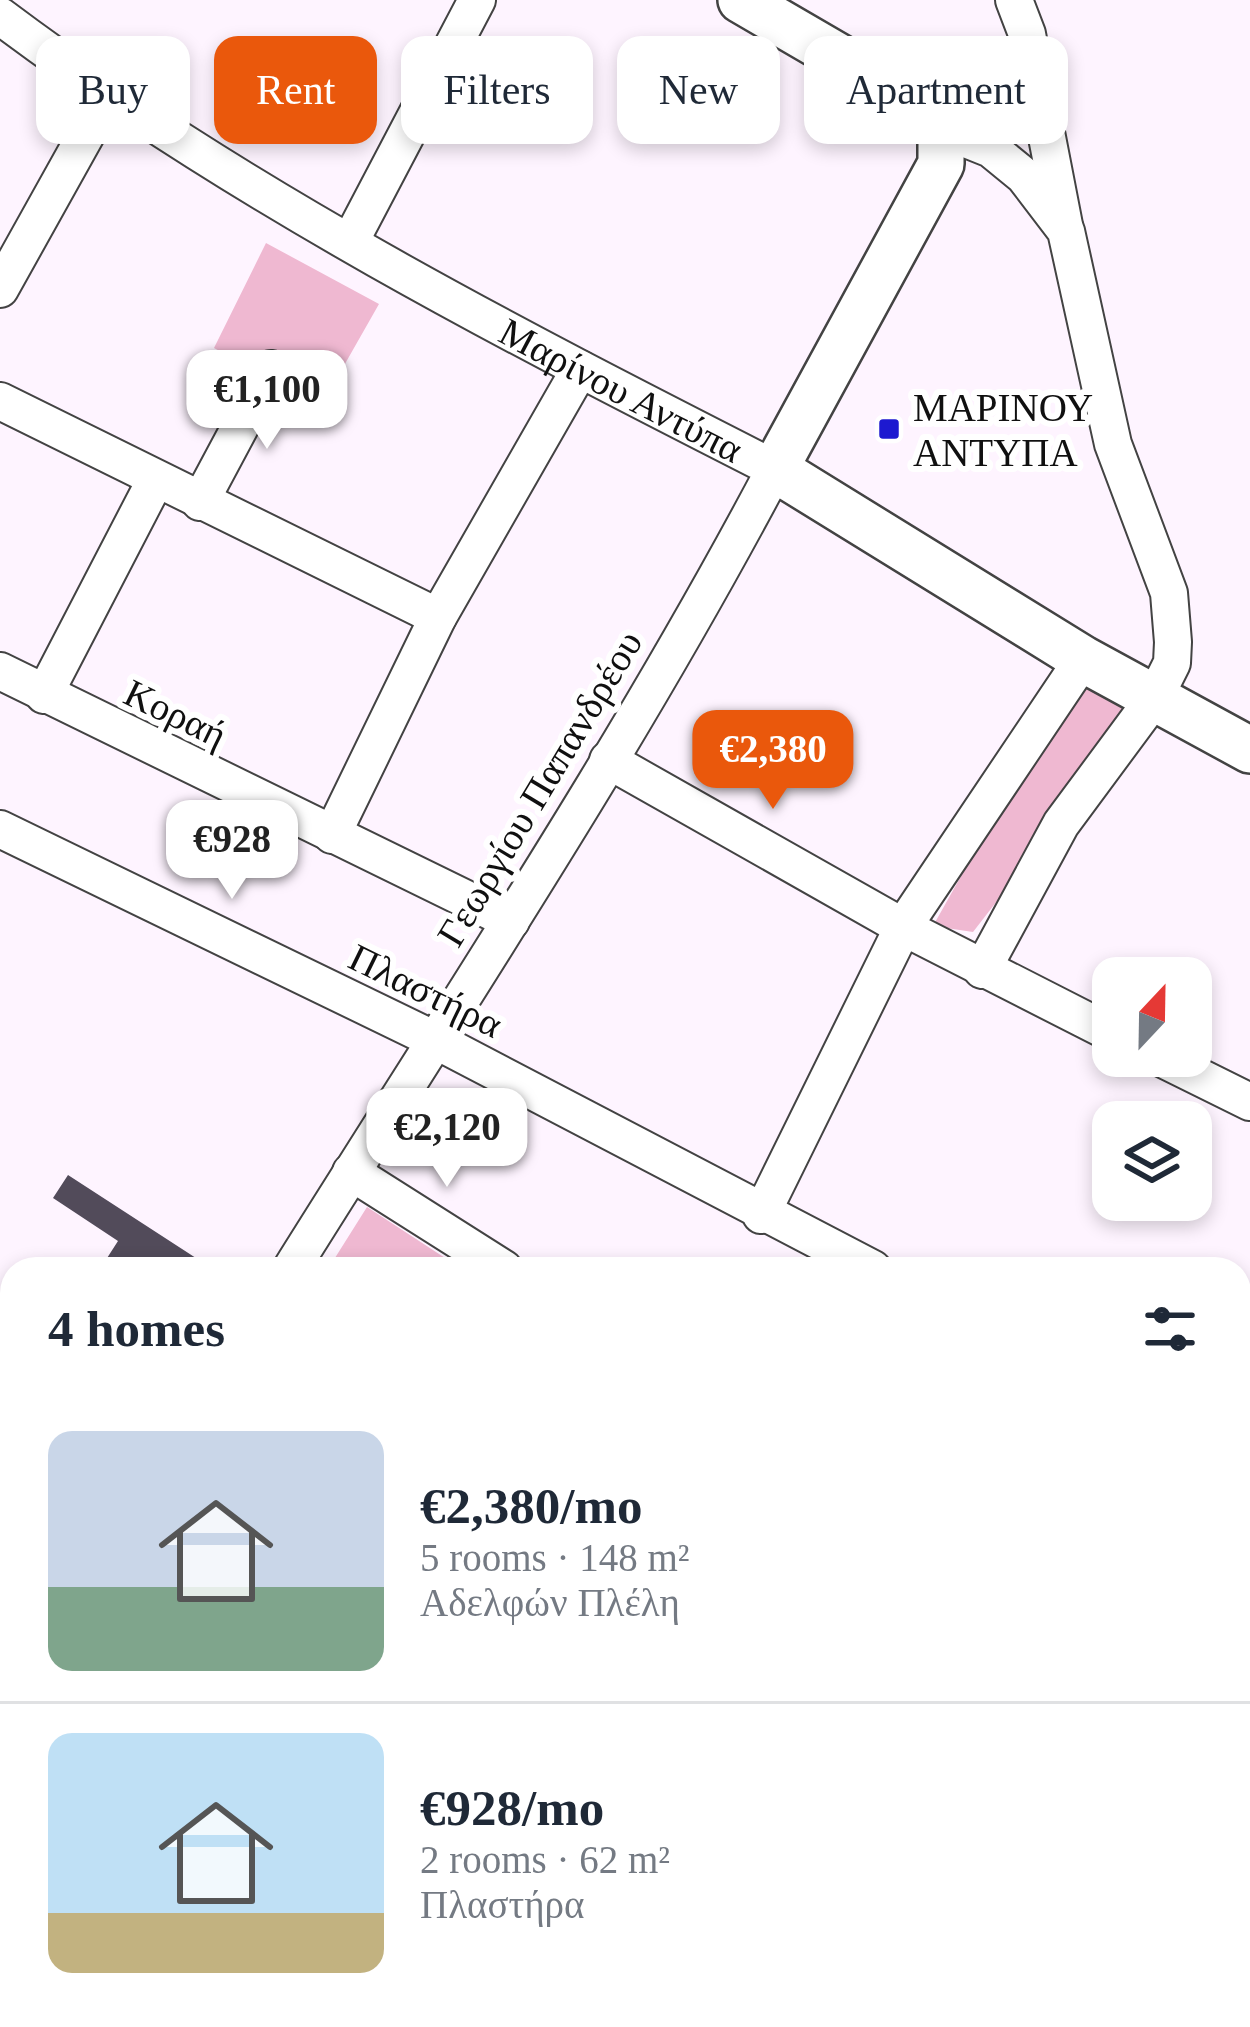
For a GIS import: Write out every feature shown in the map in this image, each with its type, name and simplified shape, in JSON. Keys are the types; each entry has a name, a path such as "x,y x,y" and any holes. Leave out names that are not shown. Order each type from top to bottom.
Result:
{"street":[{"path":"351,240 477,0"},
{"path":"741,0 804,36"},
{"path":"982,970 1060,824 1155,697 1172,663 1169,593 1113,443 1027,34 1015,0"},
{"name":"Μαρίνου Αντύπα","path":"0,16 36,43"},
{"path":"0,289 81,144"},
{"name":"Μαρίνου Αντύπα","path":"187,144 580,369 775,469 1083,659 1250,750"},
{"path":"775,469 940,164 941,144"},
{"path":"978,144 1024,176 1066,231"},
{"path":"200,502 271,369"},
{"path":"332,835 437,617 580,369"},
{"path":"0,401 437,617"},
{"name":"Γεωργίου Παπανδρέου","path":"298,1257 511,921 775,469"},
{"path":"44,695 155,481"},
{"path":"761,1215 903,927 1083,659"},
{"name":"Κοραή","path":"0,671 511,921"},
{"path":"608,760 903,927 1092,1024"},
{"name":"Πλαστήρα","path":"0,829 433,1039 842,1257"},
{"path":"1199,1077 1250,1102"},
{"path":"351,1172 485,1257"}],"shaded area":[{"path":"266,243 379,304 321,406 214,348"},
{"path":"1074,675 1144,712 973,932 933,926"},
{"path":"367,1207 444,1257 336,1257"}],"building":[{"path":"68,1175 194,1257 108,1257 118,1241 53,1198"}],"place":[{"name":"ΜΑΡΙΝΟΥ ΑΝΤΥΠΑ","path":"889,429"}]}
